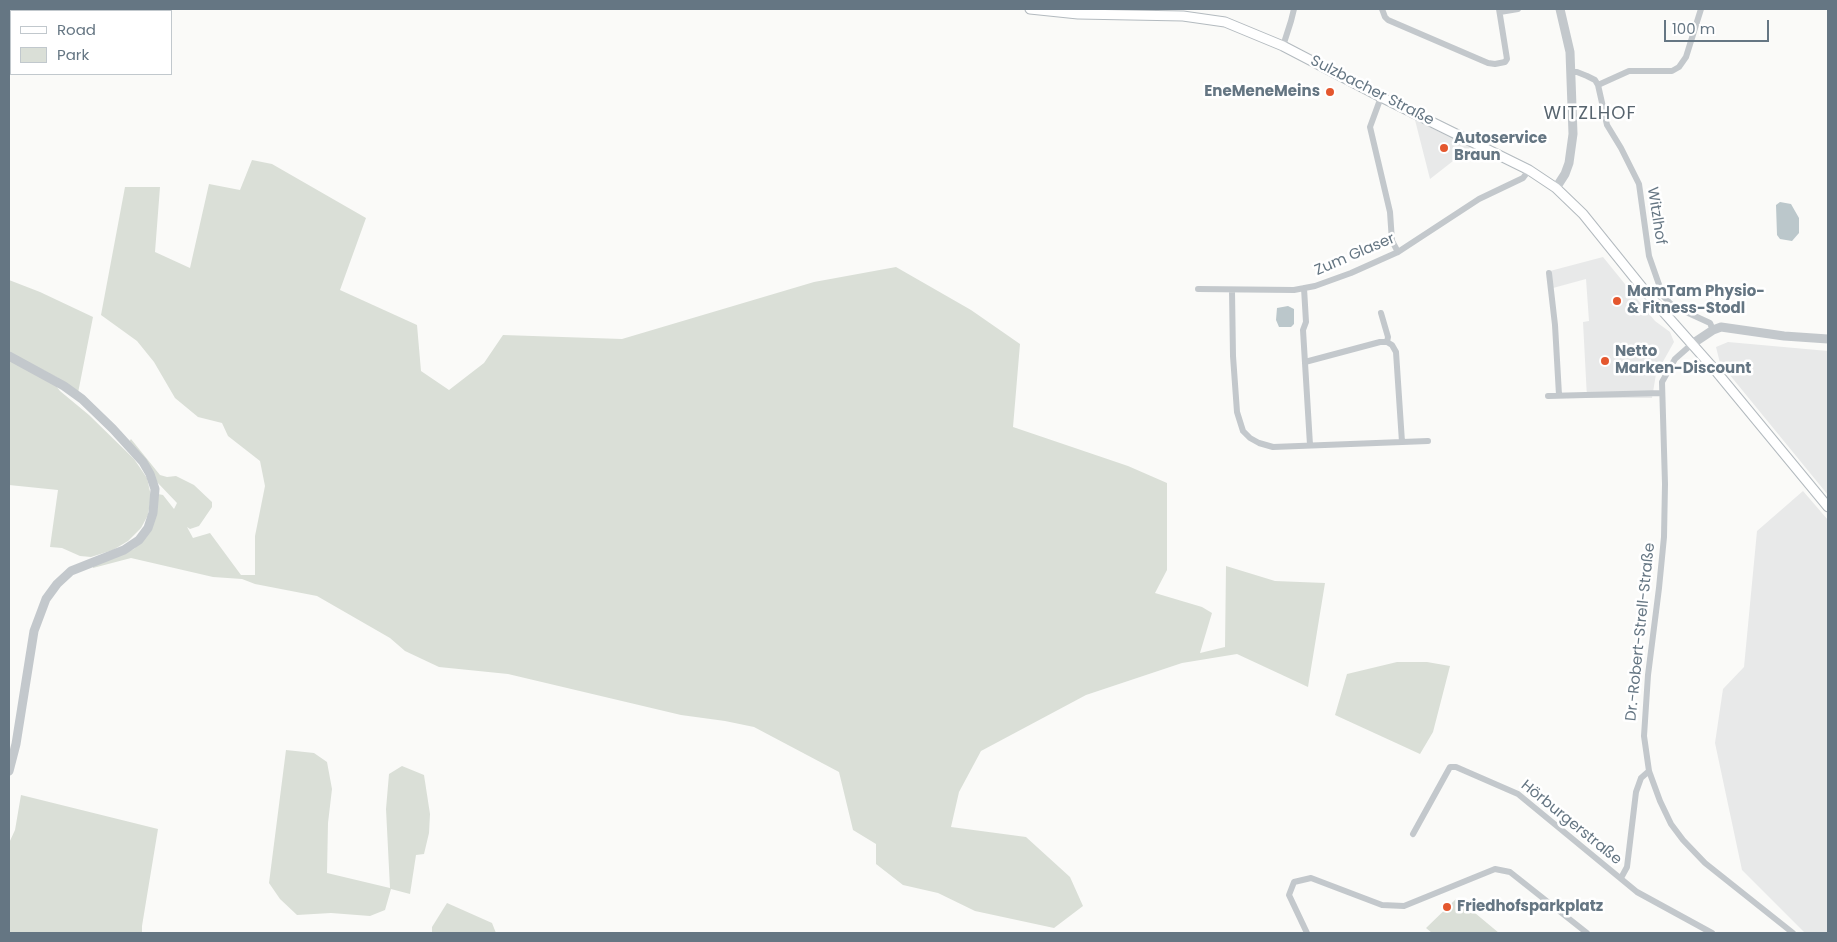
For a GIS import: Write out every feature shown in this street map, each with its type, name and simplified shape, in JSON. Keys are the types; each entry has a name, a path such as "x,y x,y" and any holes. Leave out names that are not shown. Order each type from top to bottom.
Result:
{"main road":[{"name":"Sulzbacher Straße","path":"1030,9 1078,14 1142,12 1225,22 1283,46 1380,97 1530,170 1556,188 1583,214 1645,291 1692,344 1828,507"}],"street":[{"path":"1283,46 1294,9"},
{"path":"1382,9 1388,20 1488,63 1495,64 1505,62 1507,59 1500,11 1518,9"},
{"path":"1556,188 1565,174 1569,163 1573,134 1570,52 1560,9"},
{"path":"1572,72 1587,76 1595,80 1598,85 1628,71 1672,71 1679,67 1686,57 1701,9"},
{"name":"Witzlhof","path":"1598,85 1607,124 1639,184 1649,256 1658,287 1663,296 1673,306 1704,320 1710,324 1713,330"},
{"path":"1380,97 1370,126 1390,212 1392,241 1398,252"},
{"name":"Zum Glaser","path":"1198,289 1277,291 1304,288 1351,273 1398,252 1480,199 1522,178 1530,170"},
{"path":"1549,273 1555,325 1559,395"},
{"path":"1304,288 1306,322 1303,330 1310,445"},
{"path":"1232,291 1236,412 1243,431 1250,438 1265,446 1273,447 1428,441"},
{"path":"1381,313 1388,337 1387,342"},
{"path":"1692,344 1713,330 1722,327 1784,336 1828,339"},
{"path":"1305,362 1380,342 1387,342 1392,345 1396,352 1402,442"},
{"name":"Dr.-Robert-Strell-Straße","path":"1692,344 1675,359 1668,368 1662,382 1665,484 1664,537 1647,683 1644,726 1649,771 1671,824 1683,840 1705,863 1793,933"},
{"path":"9,356 64,386 113,428 143,462 150,474 155,490 153,512 148,528 139,540 124,550 71,571 57,584 46,599 34,631 16,744 9,771"},
{"path":"1548,396 1661,394"},
{"name":"Hörburgerstraße","path":"1413,834 1450,767 1464,771 1518,794 1644,897 1709,932"},
{"name":"Hörburgerstraße","path":"1621,878 1627,868 1636,792 1641,778 1649,771"},
{"path":"1307,933 1289,895 1294,882 1311,878 1382,905 1404,906 1495,869 1510,872 1586,933"}],"shaded area":[{"path":"1415,120 1467,145 1471,147 1430,179"},
{"path":"1780,202 1791,204 1799,218 1799,233 1792,241 1780,239 1777,235 1776,205"},
{"path":"1603,257 1655,321 1670,332 1674,342 1656,374 1652,398 1587,398 1583,322 1589,321 1586,279 1553,288 1550,271"},
{"path":"1288,306 1294,309 1294,324 1291,327 1279,327 1276,320 1277,308"},
{"path":"1728,342 1828,351 1828,495 1720,363 1716,347"},
{"path":"1803,491 1828,520 1828,933 1805,933 1742,870 1715,743 1723,689 1744,667 1757,531"}],"green space":[{"path":"252,160 272,164 366,218 340,290 417,325 421,371 449,390 484,363 503,335 622,339 814,282 896,267 971,310 1020,344 1013,427 1128,466 1167,483 1167,570 1155,593 1202,607 1212,613 1200,653 1225,647 1226,566 1275,581 1325,583 1308,687 1237,654 1182,663 1086,695 981,751 959,792 951,827 1026,837 1070,877 1083,906 1054,928 975,911 938,893 903,885 876,864 876,844 853,830 839,772 754,727 681,715 508,674 439,667 405,651 390,638 317,596 255,584 242,579 213,577 131,558 93,568 93,566 134,549 146,536 158,494 163,495 174,509 177,503 156,481 129,442 131,439 160,475 167,477 176,476 194,485 212,502 212,507 199,526 190,529 187,527 193,538 210,533 241,575 255,575 255,536 265,486 260,461 228,436 222,423 198,417 175,398 154,362 137,341 101,315 125,187 160,187 155,252 190,268 209,184 240,190"},
{"path":"9,280 40,292 93,317 78,393 58,378 9,352"},
{"path":"9,360 53,382 60,391 89,415 134,459 147,478 151,496 148,515 141,528 128,541 113,550 91,557 80,556 62,548 50,547 58,490 9,485"},
{"path":"1397,662 1427,662 1450,666 1433,732 1420,754 1335,715 1347,674"},
{"path":"286,750 314,753 327,762 332,789 328,823 327,873 390,888 386,809 389,774 402,766 424,775 430,814 429,833 424,854 416,855 410,894 391,889 385,910 370,916 331,913 297,915 280,899 269,883"},
{"path":"21,795 158,829 142,933 9,933 9,843 15,830"},
{"path":"1457,898 1499,933 1432,933 1426,928"},
{"path":"447,903 492,923 496,933 432,933 432,927"}],"place":[{"name":"EneMeneMeins","path":"1330,92"},
{"name":"Autoservice Braun","path":"1444,148"},
{"name":"MamTam Physio- & Fitness-Stodl","path":"1617,301"},
{"name":"Netto Marken-Discount","path":"1605,361"},
{"name":"Friedhofsparkplatz","path":"1447,907"}],"district":[{"name":"WITZLHOF","path":"1590,114"}]}
